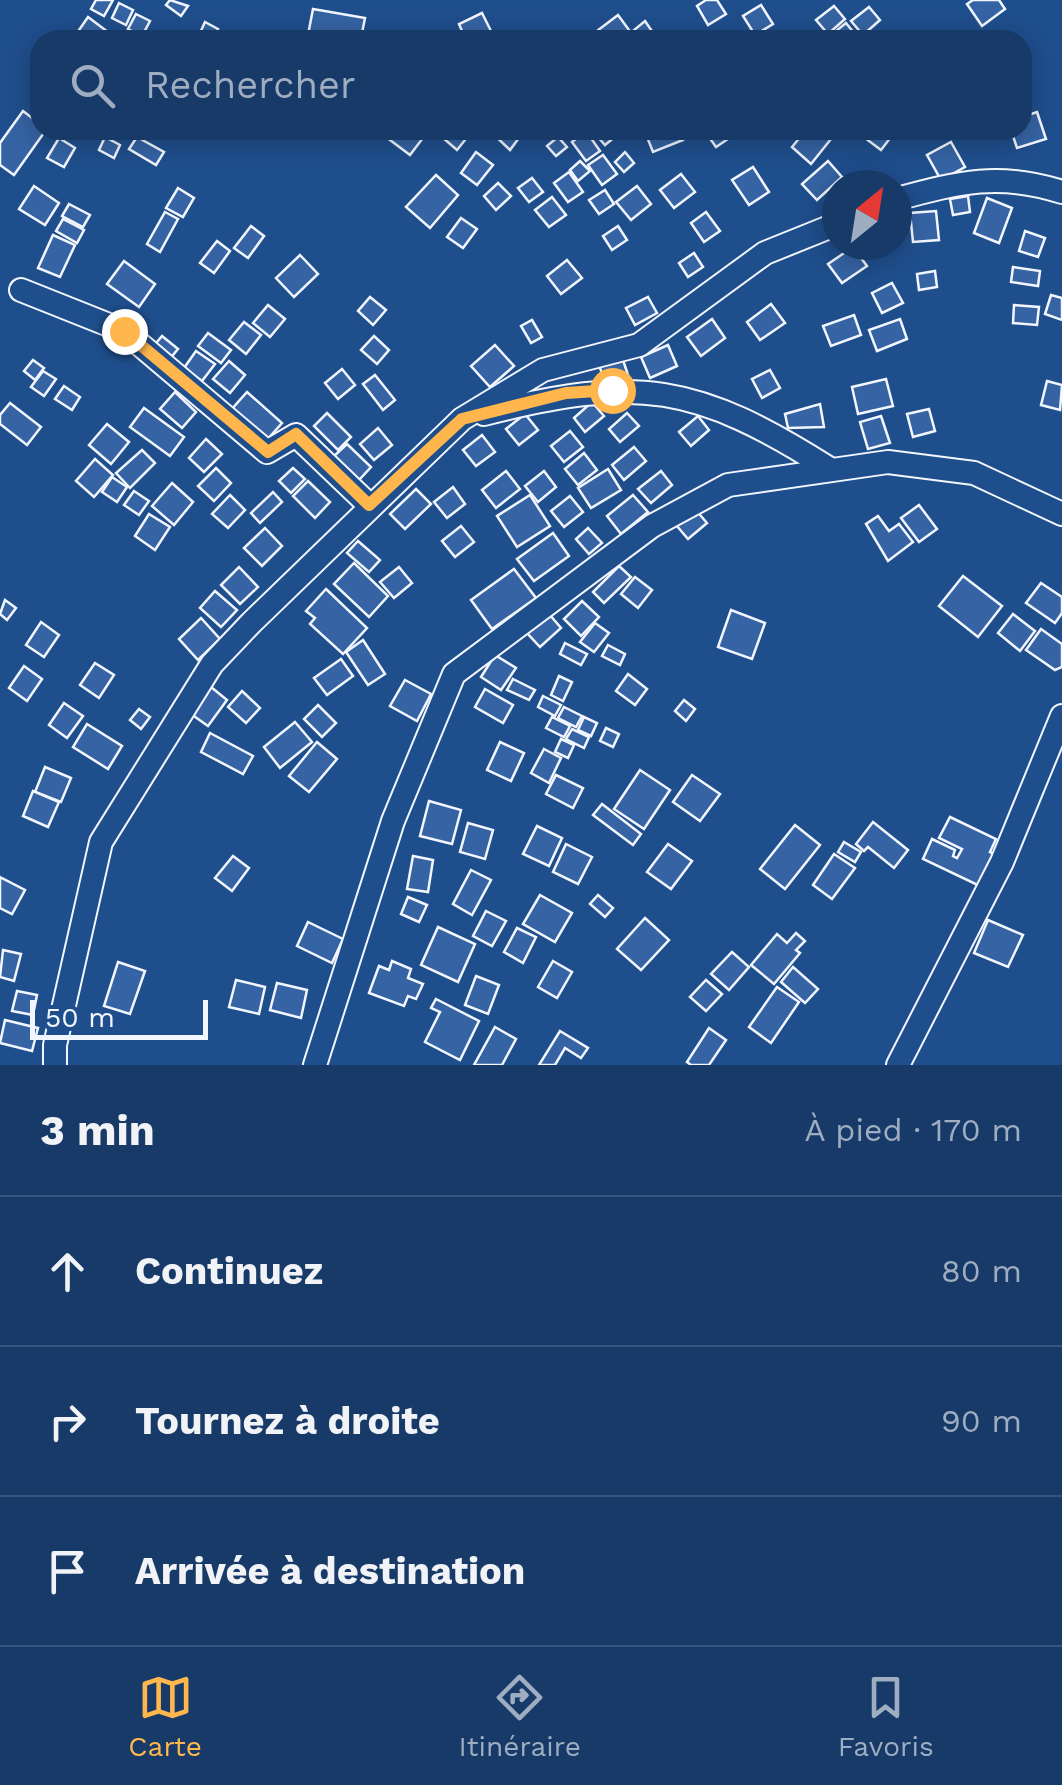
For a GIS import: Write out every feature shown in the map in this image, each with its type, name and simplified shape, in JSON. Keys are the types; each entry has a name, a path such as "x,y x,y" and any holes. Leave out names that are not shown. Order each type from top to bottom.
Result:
{"street":[{"path":"912,196 983,179 1021,178 1062,192"},
{"path":"55,1065 55,1045 101,842 212,664 369,505 462,419 543,370 639,345 765,253 822,230"},
{"path":"21,290 124,331 268,452 296,434 369,505"},
{"path":"462,419 566,393 612,390 664,394 702,400 771,432 830,469"},
{"path":"315,1065 393,820 454,674 652,526 728,485 888,462 974,473 1062,514"},
{"path":"898,1065 1002,862 1062,716"}],"building":[{"path":"96,0 113,0 104,16 91,9"},
{"path":"170,0 188,6 181,16 166,5"},
{"path":"706,0 717,0 726,14 708,25 697,6"},
{"path":"973,0 999,0 1005,9 982,26 967,4"},
{"path":"119,3 133,10 126,25 112,18"},
{"path":"761,5 773,24 763,30 752,30 743,16"},
{"path":"834,6 845,19 833,30 825,30 816,20"},
{"path":"869,7 880,20 869,30 859,30 851,21"},
{"path":"313,9 365,18 363,30 309,30"},
{"path":"482,13 490,30 462,30 459,24"},
{"path":"136,14 150,21 145,30 128,29"},
{"path":"618,15 629,30 598,30"},
{"path":"88,17 105,30 79,30"},
{"path":"645,21 651,30 634,30"},
{"path":"205,22 218,29 217,30 201,30"},
{"path":"23,111 30,116 30,140 39,140 14,175 0,165 0,143"},
{"path":"1037,112 1046,139 1017,148 1014,140 1032,140 1032,114"},
{"path":"58,140 75,148 64,167 47,158"},
{"path":"104,140 120,145 114,158 99,150"},
{"path":"135,140 142,140 164,152 156,165 129,149"},
{"path":"390,140 421,140 410,155"},
{"path":"445,140 465,140 457,150"},
{"path":"500,140 517,140 510,150"},
{"path":"561,140 567,147 556,156 547,146"},
{"path":"592,140 600,151 586,161 572,142"},
{"path":"648,140 683,140 653,152"},
{"path":"798,140 830,140 811,164 792,147"},
{"path":"868,140 889,140 881,150"},
{"path":"951,142 965,167 941,180 927,155"},
{"path":"476,152 493,165 477,185 461,173"},
{"path":"625,152 634,163 624,172 615,162"},
{"path":"603,155 617,174 602,185 588,165"},
{"path":"580,161 590,171 578,181 570,170"},
{"path":"828,161 836,170 822,170 822,195 817,200 802,184"},
{"path":"753,167 769,192 749,205 732,180"},
{"path":"569,172 583,192 568,202 554,183"},
{"path":"681,174 695,192 674,208 660,190"},
{"path":"436,175 458,195 430,228 406,207"},
{"path":"532,178 543,192 529,202 518,188"},
{"path":"498,183 511,196 496,210 484,196"},
{"path":"34,186 59,203 45,225 19,209"},
{"path":"637,186 651,204 631,220 616,202"},
{"path":"178,188 194,198 183,217 166,208"},
{"path":"605,190 614,204 599,214 589,200"},
{"path":"968,196 970,212 953,215 950,199"},
{"path":"552,197 566,215 549,227 535,210"},
{"path":"987,198 1012,208 999,243 974,233"},
{"path":"69,204 90,215 83,227 62,216"},
{"path":"936,211 939,240 913,242 912,213"},
{"path":"165,212 178,219 160,252 147,244"},
{"path":"706,212 720,231 704,242 691,223"},
{"path":"461,218 477,229 463,248 447,237"},
{"path":"63,219 84,230 77,243 56,231"},
{"path":"251,226 264,236 248,258 234,248"},
{"path":"618,226 627,240 612,250 603,236"},
{"path":"1025,231 1045,238 1038,257 1019,251"},
{"path":"53,235 75,245 60,277 38,268"},
{"path":"217,241 230,251 214,273 200,263"},
{"path":"694,253 703,267 688,277 679,263"},
{"path":"300,255 318,274 294,297 276,278"},
{"path":"567,260 582,278 561,294 547,276"},
{"path":"834,260 863,260 867,266 842,283 828,264"},
{"path":"124,261 155,284 139,307 107,284"},
{"path":"1013,267 1040,271 1038,286 1011,282"},
{"path":"935,271 937,287 919,290 917,274"},
{"path":"892,283 903,303 882,313 872,293"},
{"path":"1051,295 1062,298 1062,320 1045,314"},
{"path":"370,297 386,310 373,325 358,311"},
{"path":"648,297 657,313 635,325 626,308"},
{"path":"771,304 785,323 760,340 747,322"},
{"path":"268,305 285,319 270,337 253,323"},
{"path":"1014,305 1039,307 1037,325 1013,323"},
{"path":"854,315 861,335 831,346 823,326"},
{"path":"712,319 725,338 701,356 687,337"},
{"path":"900,319 907,339 877,351 869,330"},
{"path":"532,320 542,337 531,343 521,326"},
{"path":"244,322 261,335 246,354 229,340"},
{"path":"208,333 231,350 221,363 198,346"},
{"path":"162,336 178,349 168,361 152,348"},
{"path":"374,336 389,350 377,364 361,350"},
{"path":"495,345 514,366 490,387 471,366"},
{"path":"668,345 677,366 650,378 641,357"},
{"path":"196,351 215,364 202,381 184,368"},
{"path":"622,357 628,375 605,382 599,365"},
{"path":"33,360 44,368 35,380 24,371"},
{"path":"229,361 245,375 230,393 213,379"},
{"path":"342,369 355,385 338,399 325,383"},
{"path":"770,370 780,388 762,398 752,379"},
{"path":"43,371 56,379 44,396 31,387"},
{"path":"375,375 395,400 383,410 363,384"},
{"path":"886,379 893,406 858,414 852,387"},
{"path":"1047,381 1062,385 1060,410 1041,405"},
{"path":"64,386 80,397 72,410 55,399"},
{"path":"175,392 196,412 182,428 160,409"},
{"path":"247,392 282,423 266,441 231,410"},
{"path":"592,402 604,416 585,432 574,418"},
{"path":"10,403 41,427 27,445 0,424 0,415"},
{"path":"820,404 824,427 788,428 785,414"},
{"path":"144,408 184,437 170,456 130,427"},
{"path":"929,409 935,431 913,437 907,414"},
{"path":"327,413 351,437 338,450 314,426"},
{"path":"627,413 639,426 620,442 609,429"},
{"path":"525,414 538,430 519,445 506,429"},
{"path":"698,416 709,430 691,446 679,432"},
{"path":"881,416 890,443 868,449 860,422"},
{"path":"107,424 129,442 111,464 89,445"},
{"path":"378,428 392,445 374,460 360,444"},
{"path":"570,431 583,447 564,462 551,446"},
{"path":"482,435 495,452 476,466 463,450"},
{"path":"206,439 222,454 204,472 189,458"},
{"path":"347,444 371,467 359,480 334,456"},
{"path":"634,447 646,461 624,480 612,465"},
{"path":"142,450 155,463 130,488 116,473"},
{"path":"584,453 597,470 578,485 565,469"},
{"path":"95,459 113,475 94,497 76,481"},
{"path":"216,468 231,483 214,501 198,486"},
{"path":"293,468 305,479 291,493 279,481"},
{"path":"608,469 621,490 591,508 578,488"},
{"path":"506,471 520,489 496,508 482,490"},
{"path":"544,471 556,487 538,502 525,486"},
{"path":"661,471 672,485 651,503 638,489"},
{"path":"112,477 127,487 117,502 102,492"},
{"path":"308,481 330,502 315,518 293,496"},
{"path":"172,483 193,502 174,525 152,506"},
{"path":"453,487 465,504 447,518 434,502"},
{"path":"416,489 431,504 405,529 390,514"},
{"path":"134,491 149,501 139,515 124,505"},
{"path":"273,492 282,502 260,523 251,513"},
{"path":"230,495 245,510 228,528 212,514"},
{"path":"530,495 550,526 517,547 497,516"},
{"path":"633,495 648,512 621,534 607,516"},
{"path":"570,496 583,512 564,527 551,511"},
{"path":"919,505 937,529 919,542 901,518"},
{"path":"695,509 707,523 688,539 676,525"},
{"path":"149,514 170,527 155,550 135,536"},
{"path":"878,516 889,531 899,524 913,542 888,561 866,524"},
{"path":"461,526 474,542 455,557 442,541"},
{"path":"265,528 282,546 262,566 244,548"},
{"path":"588,528 602,543 589,554 576,539"},
{"path":"553,533 569,556 534,581 517,559"},
{"path":"358,541 380,560 369,572 347,553"},
{"path":"354,563 388,596 369,617 334,584"},
{"path":"619,566 631,577 604,603 593,592"},
{"path":"239,567 258,587 240,604 221,585"},
{"path":"399,567 412,583 394,598 380,582"},
{"path":"514,569 536,598 492,629 471,600"},
{"path":"963,576 1002,606 978,637 939,606"},
{"path":"635,577 652,590 638,608 621,594"},
{"path":"1041,583 1062,597 1062,613 1055,623 1026,603"},
{"path":"326,589 367,628 343,654 310,624 315,618 306,611"},
{"path":"215,591 237,610 221,627 200,608"},
{"path":"5,600 16,608 7,620 0,614"},
{"path":"582,601 599,617 581,636 564,619"},
{"path":"731,610 765,623 752,659 718,647"},
{"path":"549,614 561,628 540,647 527,633"},
{"path":"1013,614 1035,631 1020,651 998,633"},
{"path":"201,618 220,639 198,660 179,639"},
{"path":"41,622 59,635 44,657 26,645"},
{"path":"595,623 609,633 594,652 580,642"},
{"path":"1041,629 1062,644 1062,667 1055,670 1026,650"},
{"path":"363,640 385,674 368,685 346,652"},
{"path":"565,643 587,654 581,665 560,654"},
{"path":"608,645 625,654 620,665 602,656"},
{"path":"495,655 516,668 501,690 481,677"},
{"path":"341,659 353,676 327,695 314,678"},
{"path":"95,663 114,675 99,698 80,685"},
{"path":"24,666 42,679 27,701 9,688"},
{"path":"628,674 647,689 635,705 616,691"},
{"path":"559,676 572,682 563,701 551,695"},
{"path":"513,679 535,690 529,700 507,690"},
{"path":"405,680 431,694 417,721 390,706"},
{"path":"211,687 227,700 208,726 191,714"},
{"path":"485,689 513,705 503,723 475,707"},
{"path":"242,691 260,708 246,723 228,707"},
{"path":"543,696 561,705 555,716 538,707"},
{"path":"684,700 695,709 686,721 675,711"},
{"path":"64,703 83,716 67,738 49,725"},
{"path":"318,705 336,723 322,737 304,719"},
{"path":"564,707 582,716 576,727 558,718"},
{"path":"139,709 150,717 141,729 130,720"},
{"path":"552,717 570,726 564,737 546,728"},
{"path":"584,717 597,723 591,736 578,730"},
{"path":"295,722 312,742 280,768 264,747"},
{"path":"87,724 122,746 108,769 73,747"},
{"path":"606,728 619,734 613,747 600,741"},
{"path":"572,729 589,737 584,748 566,739"},
{"path":"210,733 253,756 243,774 201,752"},
{"path":"561,739 574,745 568,758 555,752"},
{"path":"317,742 337,759 309,792 289,776"},
{"path":"500,742 524,753 511,781 487,770"},
{"path":"544,749 561,758 549,783 531,773"},
{"path":"45,767 71,778 61,802 35,792"},
{"path":"640,770 670,790 644,829 614,809"},
{"path":"556,775 583,788 573,808 546,794"},
{"path":"692,775 720,794 700,821 673,802"},
{"path":"33,791 59,802 48,827 23,816"},
{"path":"429,801 461,810 452,844 420,836"},
{"path":"602,804 641,834 633,845 593,815"},
{"path":"950,817 996,839 990,852 999,856 984,888 923,859 932,839 955,850 953,856 957,858 962,849 939,838"},
{"path":"873,822 908,850 894,868 868,847 864,851 856,844"},
{"path":"468,823 493,830 485,859 460,852"},
{"path":"795,825 820,845 785,889 760,869"},
{"path":"537,826 562,838 549,866 523,854"},
{"path":"844,842 861,852 855,862 838,852"},
{"path":"566,844 592,857 578,884 553,872"},
{"path":"668,844 692,861 671,889 647,872"},
{"path":"834,854 855,868 832,899 813,885"},
{"path":"233,856 249,868 232,891 215,878"},
{"path":"413,856 433,860 428,892 407,889"},
{"path":"471,870 491,880 472,915 453,904"},
{"path":"0,877 25,890 12,914 0,908"},
{"path":"540,895 572,913 555,942 523,924"},
{"path":"598,895 613,908 605,917 590,904"},
{"path":"408,897 427,905 419,922 401,914"},
{"path":"486,911 506,921 492,946 473,936"},
{"path":"645,918 669,940 641,970 617,949"},
{"path":"988,920 1023,935 1008,967 974,953"},
{"path":"308,922 343,939 332,963 297,946"},
{"path":"438,927 475,944 458,982 421,965"},
{"path":"517,928 536,937 523,963 504,952"},
{"path":"796,933 805,941 796,950 800,953 774,984 751,965 777,934 787,943"},
{"path":"3,950 21,954 14,981 0,977"},
{"path":"732,952 749,967 729,990 711,974"},
{"path":"392,961 411,969 408,978 423,984 416,999 408,996 404,1006 369,993 379,966 389,970"},
{"path":"553,961 572,972 557,998 538,987"},
{"path":"118,962 145,971 130,1014 104,1006"},
{"path":"793,967 818,989 805,1003 781,982"},
{"path":"476,976 499,985 488,1014 465,1005"},
{"path":"236,980 265,987 259,1014 229,1007"},
{"path":"706,980 722,994 706,1011 690,997"},
{"path":"277,983 307,990 301,1018 270,1010"},
{"path":"777,987 799,1002 771,1043 749,1027"},
{"path":"17,991 37,995 33,1015 12,1011"},
{"path":"436,999 479,1021 460,1060 425,1042 440,1012 431,1008"},
{"path":"5,1020 38,1028 32,1051 0,1043"},
{"path":"495,1027 516,1039 502,1065 474,1065"},
{"path":"709,1028 726,1040 709,1065 691,1065 687,1062"},
{"path":"560,1031 588,1048 581,1058 565,1048 555,1065 539,1065"}],"route":[{"path":"124,331 268,452 296,434 369,505 462,419 566,393 612,390"}]}
